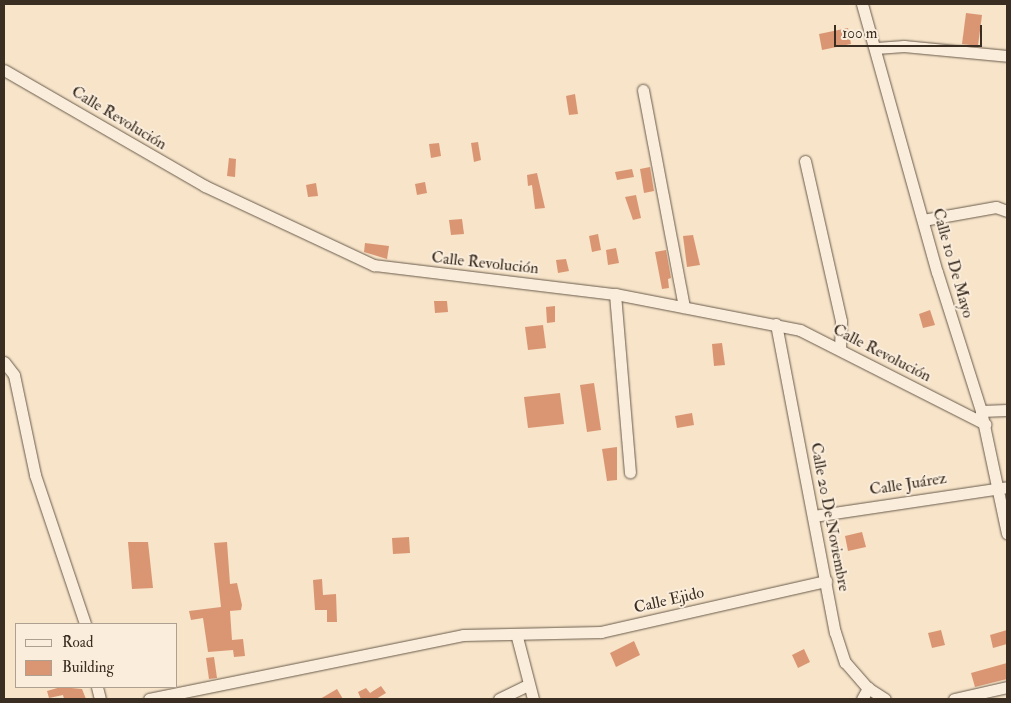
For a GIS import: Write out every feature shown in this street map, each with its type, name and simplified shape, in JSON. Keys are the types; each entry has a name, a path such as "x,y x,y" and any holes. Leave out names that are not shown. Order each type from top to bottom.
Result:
{"street":[{"name":"Calle 10 De Mayo","path":"862,4 876,48 923,220 982,411 1002,487 1007,533"},
{"path":"876,48 904,46 1007,56"},
{"name":"Calle Revolución","path":"4,70 205,186 374,265 615,294 800,330 985,424"},
{"path":"643,90 684,307"},
{"path":"805,161 841,322 840,349"},
{"path":"923,220 996,207 1007,211"},
{"path":"615,294 630,472"},
{"name":"Calle 20 De Noviembre","path":"776,324 835,632 845,662 868,688 885,699"},
{"path":"4,362 14,375 35,475 85,623"},
{"path":"982,411 1007,410"},
{"name":"Calle Juárez","path":"814,516 1002,487"},
{"name":"Calle Ejido","path":"149,699 463,635 490,633 517,637 601,632 826,581"},
{"path":"517,637 533,699"},
{"path":"499,699 528,685"},
{"path":"954,699 1007,687"},
{"path":"862,699 868,688"}],"building":[{"path":"966,13 982,15 978,46 962,44"},
{"path":"848,28 851,44 822,50 819,34"},
{"path":"575,94 578,114 569,115 566,96"},
{"path":"478,142 481,160 474,162 471,143"},
{"path":"439,143 441,156 431,158 429,144"},
{"path":"229,158 236,159 235,177 227,176"},
{"path":"650,167 654,191 644,193 640,169"},
{"path":"632,169 634,177 617,180 615,172"},
{"path":"537,173 545,208 535,209 532,185 528,186 527,175"},
{"path":"425,182 427,193 417,195 415,184"},
{"path":"316,183 318,196 308,197 306,185"},
{"path":"636,195 641,218 633,220 625,197"},
{"path":"462,219 464,234 451,235 449,220"},
{"path":"598,234 601,250 592,252 589,236"},
{"path":"693,235 700,265 687,267 683,236"},
{"path":"365,243 389,246 387,259 364,252"},
{"path":"616,248 619,263 608,265 606,250"},
{"path":"666,250 671,278 668,279 669,288 662,289 655,252"},
{"path":"566,259 569,271 558,273 556,260"},
{"path":"434,301 447,301 448,312 435,313"},
{"path":"555,306 555,322 547,323 546,307"},
{"path":"930,310 935,325 923,328 919,314"},
{"path":"543,325 546,348 528,350 525,327"},
{"path":"722,343 725,365 714,366 712,344"},
{"path":"594,383 601,430 587,432 580,385"},
{"path":"560,393 564,424 528,428 524,397"},
{"path":"692,413 694,425 677,428 675,416"},
{"path":"617,447 617,480 607,481 602,449"},
{"path":"862,532 866,547 848,551 845,536"},
{"path":"409,537 410,553 393,554 392,538"},
{"path":"128,542 148,542 153,588 132,589"},
{"path":"227,542 230,584 237,583 242,605 241,610 230,611 232,640 243,639 245,656 234,657 233,650 208,652 203,618 191,620 189,611 221,607 214,543"},
{"path":"322,579 323,595 336,594 337,622 327,622 327,610 315,610 313,580"},
{"path":"941,630 945,645 932,648 928,633"},
{"path":"1007,630 1007,644 993,648 990,635"},
{"path":"634,641 640,655 616,667 610,653"},
{"path":"804,649 810,662 798,668 792,655"},
{"path":"214,657 217,678 209,679 206,658"},
{"path":"1007,663 1007,679 975,687 971,673"},
{"path":"381,686 386,693 376,699 361,699 358,692 366,688 370,693"},
{"path":"58,688 82,689 86,699 64,699 63,695 49,698 47,691"},
{"path":"337,689 343,699 320,699"}]}
